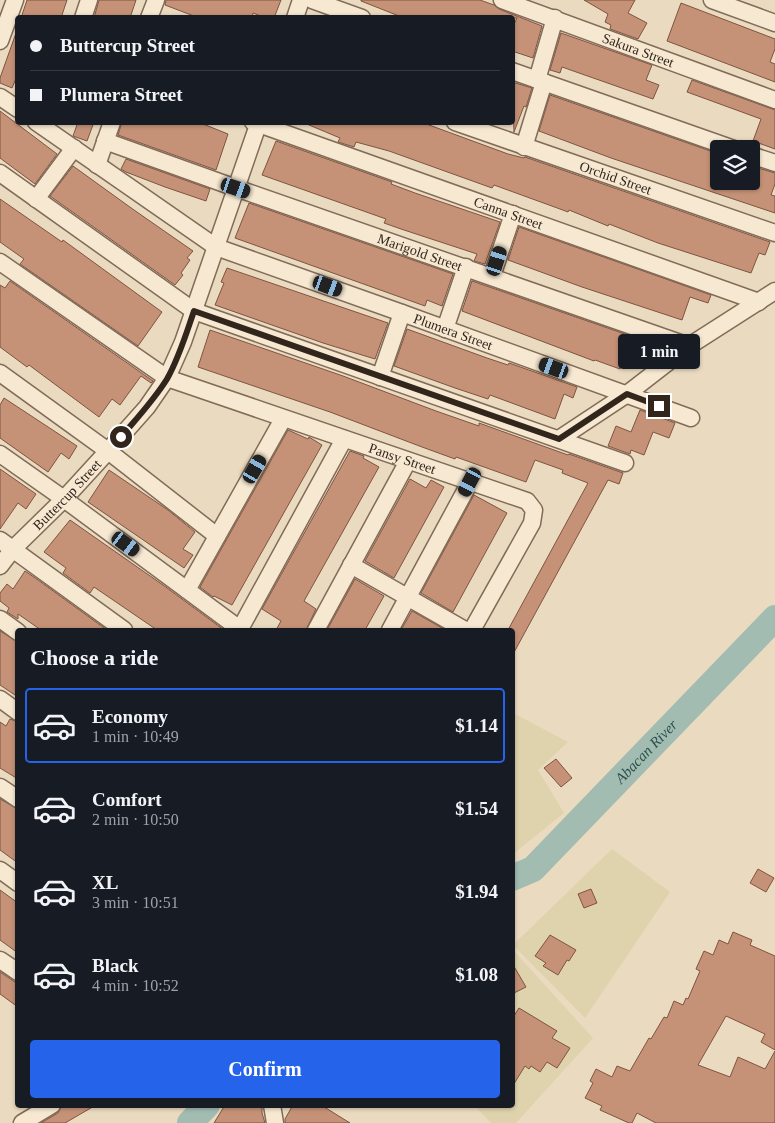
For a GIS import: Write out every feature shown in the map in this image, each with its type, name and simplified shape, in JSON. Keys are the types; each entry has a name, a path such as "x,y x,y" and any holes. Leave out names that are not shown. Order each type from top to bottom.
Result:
{"street":[{"path":"0,41 15,0"},
{"path":"84,15 89,0"},
{"path":"296,15 301,0"},
{"path":"312,0 354,15"},
{"name":"Sakura Street","path":"502,0 549,11 775,100"},
{"path":"712,0 775,23"},
{"path":"524,147 541,81 549,11"},
{"path":"515,72 710,141"},
{"path":"0,97 15,107"},
{"name":"Plumera Street","path":"42,125 216,247 691,418"},
{"path":"97,165 111,125"},
{"name":"Buttercup Street","path":"0,566 108,451 147,407 167,378 194,311 256,125"},
{"name":"Canna Street","path":"263,125 759,302"},
{"name":"Orchid Street","path":"463,125 775,233"},
{"name":"Marigold Street","path":"106,141 689,346"},
{"path":"36,199 74,148"},
{"path":"760,158 775,163"},
{"path":"0,173 194,311 625,463"},
{"path":"492,276 513,214"},
{"name":"Pansy Street","path":"0,262 167,378 527,501 534,510 532,523 473,628"},
{"path":"445,328 466,268"},
{"path":"559,439 627,394 689,346 775,290"},
{"path":"380,377 402,313"},
{"path":"0,373 108,451 217,536"},
{"path":"187,590 284,419"},
{"path":"0,454 187,590 235,628 344,439"},
{"path":"317,628 408,461"},
{"path":"391,628 470,482"},
{"path":"0,540 121,628"},
{"path":"351,565 462,628"},
{"path":"0,619 15,630"},
{"path":"0,699 15,710"},
{"path":"0,787 15,797"},
{"path":"0,870 15,881"},
{"path":"0,960 15,970"},
{"path":"22,1123 47,1108"},
{"path":"272,1108 275,1123"}],"shaded area":[{"path":"515,714 568,742 538,770 564,813 515,852"},
{"path":"612,849 670,892 585,1018 515,947 515,943"},
{"path":"515,952 593,1038 516,1123 491,1123 477,1108 515,1108"}],"building":[{"path":"27,0 67,0 62,15 22,15"},
{"path":"99,0 136,0 131,15 95,15"},
{"path":"166,0 281,0 275,15 258,15 253,13 253,15 191,15 165,5"},
{"path":"480,0 514,15 396,15 361,1"},
{"path":"584,0 635,0 628,13 647,23 638,39 610,29 611,25 605,22 608,14"},
{"path":"681,3 775,39 775,49 770,62 775,64 775,82 667,41"},
{"path":"515,15 542,26 533,58 515,52 515,22 517,18 515,18"},
{"path":"561,33 652,65 646,80 659,85 653,99 562,67 560,73 550,70"},
{"path":"15,36 15,81 12,88 0,83 0,78"},
{"path":"692,80 775,110 775,149 760,144 760,140 753,140 761,119 687,92"},
{"path":"515,83 532,88 526,107 524,106 514,132"},
{"path":"550,95 710,151 710,190 760,190 760,169 775,173 775,184 771,195 775,196 775,213 611,158 539,131"},
{"path":"0,111 15,122 15,125 19,125 57,154 35,184 0,158"},
{"path":"77,125 93,125 87,141 73,136"},
{"path":"121,125 206,125 228,134 216,170 118,135"},
{"path":"309,125 429,125 508,154 525,157 770,242 765,255 759,253 751,273 658,243 609,224 608,226 569,210 568,212 494,185 492,188 389,151 356,142 354,147 338,142 340,138"},
{"path":"276,141 392,182 391,184 415,193 500,222 485,264 474,261 477,254 384,223 386,219 262,175"},
{"path":"126,159 210,189 206,201 126,172 121,169"},
{"path":"73,166 193,251 187,258 190,260 181,273 183,275 175,285 50,196"},
{"path":"0,199 62,242 63,240 162,312 138,346 20,264 24,259 0,242"},
{"path":"249,203 453,274 442,306 427,300 425,306 235,238"},
{"path":"519,227 711,295 708,303 690,297 682,320 508,260"},
{"path":"227,268 388,323 375,359 215,305 224,283 221,282"},
{"path":"10,281 153,381 151,383 141,376 120,405 112,399 99,417 29,365 27,367 0,347 0,285 5,288"},
{"path":"472,281 648,342 644,352 628,347 620,369 594,361 462,311"},
{"path":"407,329 487,358 508,365 509,363 577,387 573,398 564,394 555,419 490,395 488,399 394,366"},
{"path":"210,330 479,426 479,423 623,473 619,484 608,480 515,650 515,628 509,628 588,483 562,473 563,470 535,460 526,482 456,457 455,459 330,412 198,367"},
{"path":"4,398 77,446 69,459 61,453 48,472 0,438 0,405"},
{"path":"640,410 675,423 669,438 653,432 644,455 631,450 630,454 608,446 616,426 631,432"},
{"path":"288,430 308,439 309,437 322,445 232,605 213,597 200,587"},
{"path":"350,451 364,456 363,458 379,467 304,601 316,609 307,628 277,628 281,621 262,609"},
{"path":"0,469 36,494 26,509 18,503 0,529"},
{"path":"109,470 168,510 195,532 183,549 193,555 184,568 88,502"},
{"path":"410,479 426,488 431,480 444,487 394,578 365,561"},
{"path":"474,495 507,513 453,612 421,593"},
{"path":"70,520 221,628 154,628 94,587 90,593 63,573 66,568 44,552"},
{"path":"25,571 104,628 38,628 18,614 18,619 7,612 9,608 0,601 0,593 7,584 13,589"},
{"path":"355,579 384,596 366,628 328,628"},
{"path":"412,611 442,628 402,628"},
{"path":"0,631 15,640 15,695 0,685"},
{"path":"10,719 15,721 15,777 0,768 0,722 6,726"},
{"path":"556,759 572,778 561,787 544,768"},
{"path":"0,799 15,807 15,861 0,850"},
{"path":"758,869 774,878 766,892 750,883"},
{"path":"591,889 597,903 584,908 578,894"},
{"path":"0,890 15,901 15,951 0,940"},
{"path":"733,932 752,940 750,945 775,956 775,1050 761,1042 765,1034 726,1016 698,1065 730,1077 738,1057 765,1069 775,1051 775,1123 656,1123 637,1113 632,1123 629,1123 600,1110 602,1106 585,1098 593,1083 590,1081 596,1069 612,1077 617,1066 630,1071 649,1038 651,1039 664,1017 667,1018 674,1001 683,1005 686,998 688,999 700,971 696,969 704,951 713,955 719,940 728,944"},
{"path":"550,935 576,950 558,975 543,966 546,963 535,956"},
{"path":"515,968 526,987 515,992"},
{"path":"0,972 15,982 15,1005 0,994"},
{"path":"519,1008 557,1031 552,1038 570,1048 557,1068 547,1062 540,1072 531,1066 529,1069 525,1066 515,1082 515,1014"},
{"path":"60,1108 91,1108 65,1123 41,1123 58,1113"},
{"path":"223,1108 262,1108 265,1123 214,1123"},
{"path":"291,1108 326,1108 350,1123 285,1123 285,1119"}],"waterway":[{"name":"Abacan River","path":"515,877 533,869 775,618"},
{"name":"Abacan River","path":"190,1123 204,1108"}],"route":[{"path":"121,437 147,407 167,378 176,361 194,311 559,439 627,394 659,406"}]}
